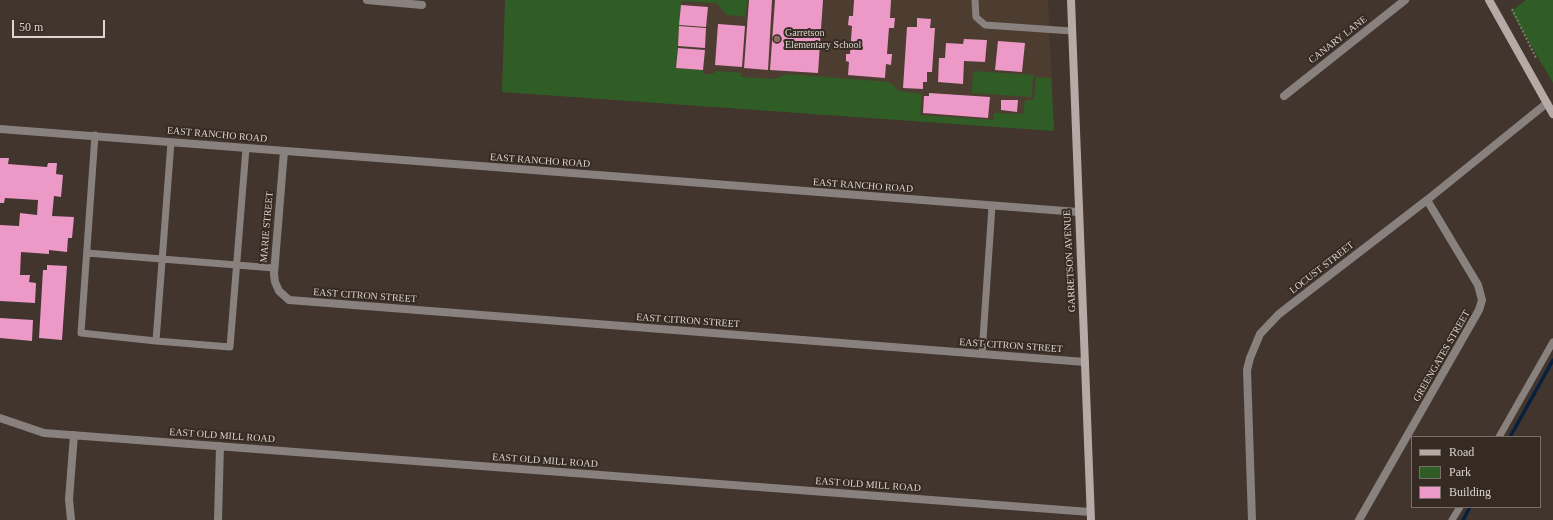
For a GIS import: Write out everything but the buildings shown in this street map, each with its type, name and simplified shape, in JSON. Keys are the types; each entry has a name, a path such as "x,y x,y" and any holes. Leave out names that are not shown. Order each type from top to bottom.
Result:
{"street":[{"path":"367,0 422,5"},
{"name":"GARRETSON AVENUE","path":"1071,0 1078,212 1091,516"},
{"name":"CANARY LANE","path":"1284,96 1405,0"},
{"path":"1489,0 1553,114"},
{"name":"LOCUST STREET","path":"1252,520 1247,386 1250,358 1257,340 1268,324 1427,200 1547,103"},
{"name":"EAST RANCHO ROAD","path":"0,129 95,135 1078,212"},
{"name":"MARIE STREET","path":"284,151 274,268 275,282 279,291 289,300"},
{"name":"GREENGATES STREET","path":"1359,520 1479,310 1482,300 1478,285 1427,200"},
{"name":"EAST CITRON STREET","path":"289,300 1085,362"},
{"name":"EAST OLD MILL ROAD","path":"0,418 44,432 74,435 1091,516"},
{"path":"71,520 69,499 74,435"},
{"path":"218,520 220,446"}],"lane":[{"path":"975,0 976,17 985,25 1072,31"},
{"path":"95,135 81,333 156,341 230,347 246,148"},
{"path":"156,341 171,142"},
{"path":"982,354 992,206"},
{"path":"87,253 274,268"},
{"path":"1500,436 1553,342"},
{"path":"1452,520 1459,508"}],"path":[{"path":"1512,9 1536,58"}],"shaded area":[{"name":"Garretson Elementary School","path":"505,0 1048,0 1054,131 502,92"}],"green space":[{"path":"505,0 747,0 746,17 727,15 716,3 681,1 676,68 703,70 703,74 712,74 717,71 741,73 741,77 775,79 786,74 890,82 899,91 922,94 920,115 993,120 994,113 1023,114 1025,100 1034,100 1036,77 1051,78 1054,131 502,92"},
{"path":"1526,0 1553,0 1553,83 1511,11"},
{"path":"973,71 1033,75 1032,97 972,93"}],"waterway":[{"path":"1511,436 1553,360"},
{"path":"1463,520 1469,508"}],"place":[{"name":"Garretson Elementary School","path":"777,39"}]}
